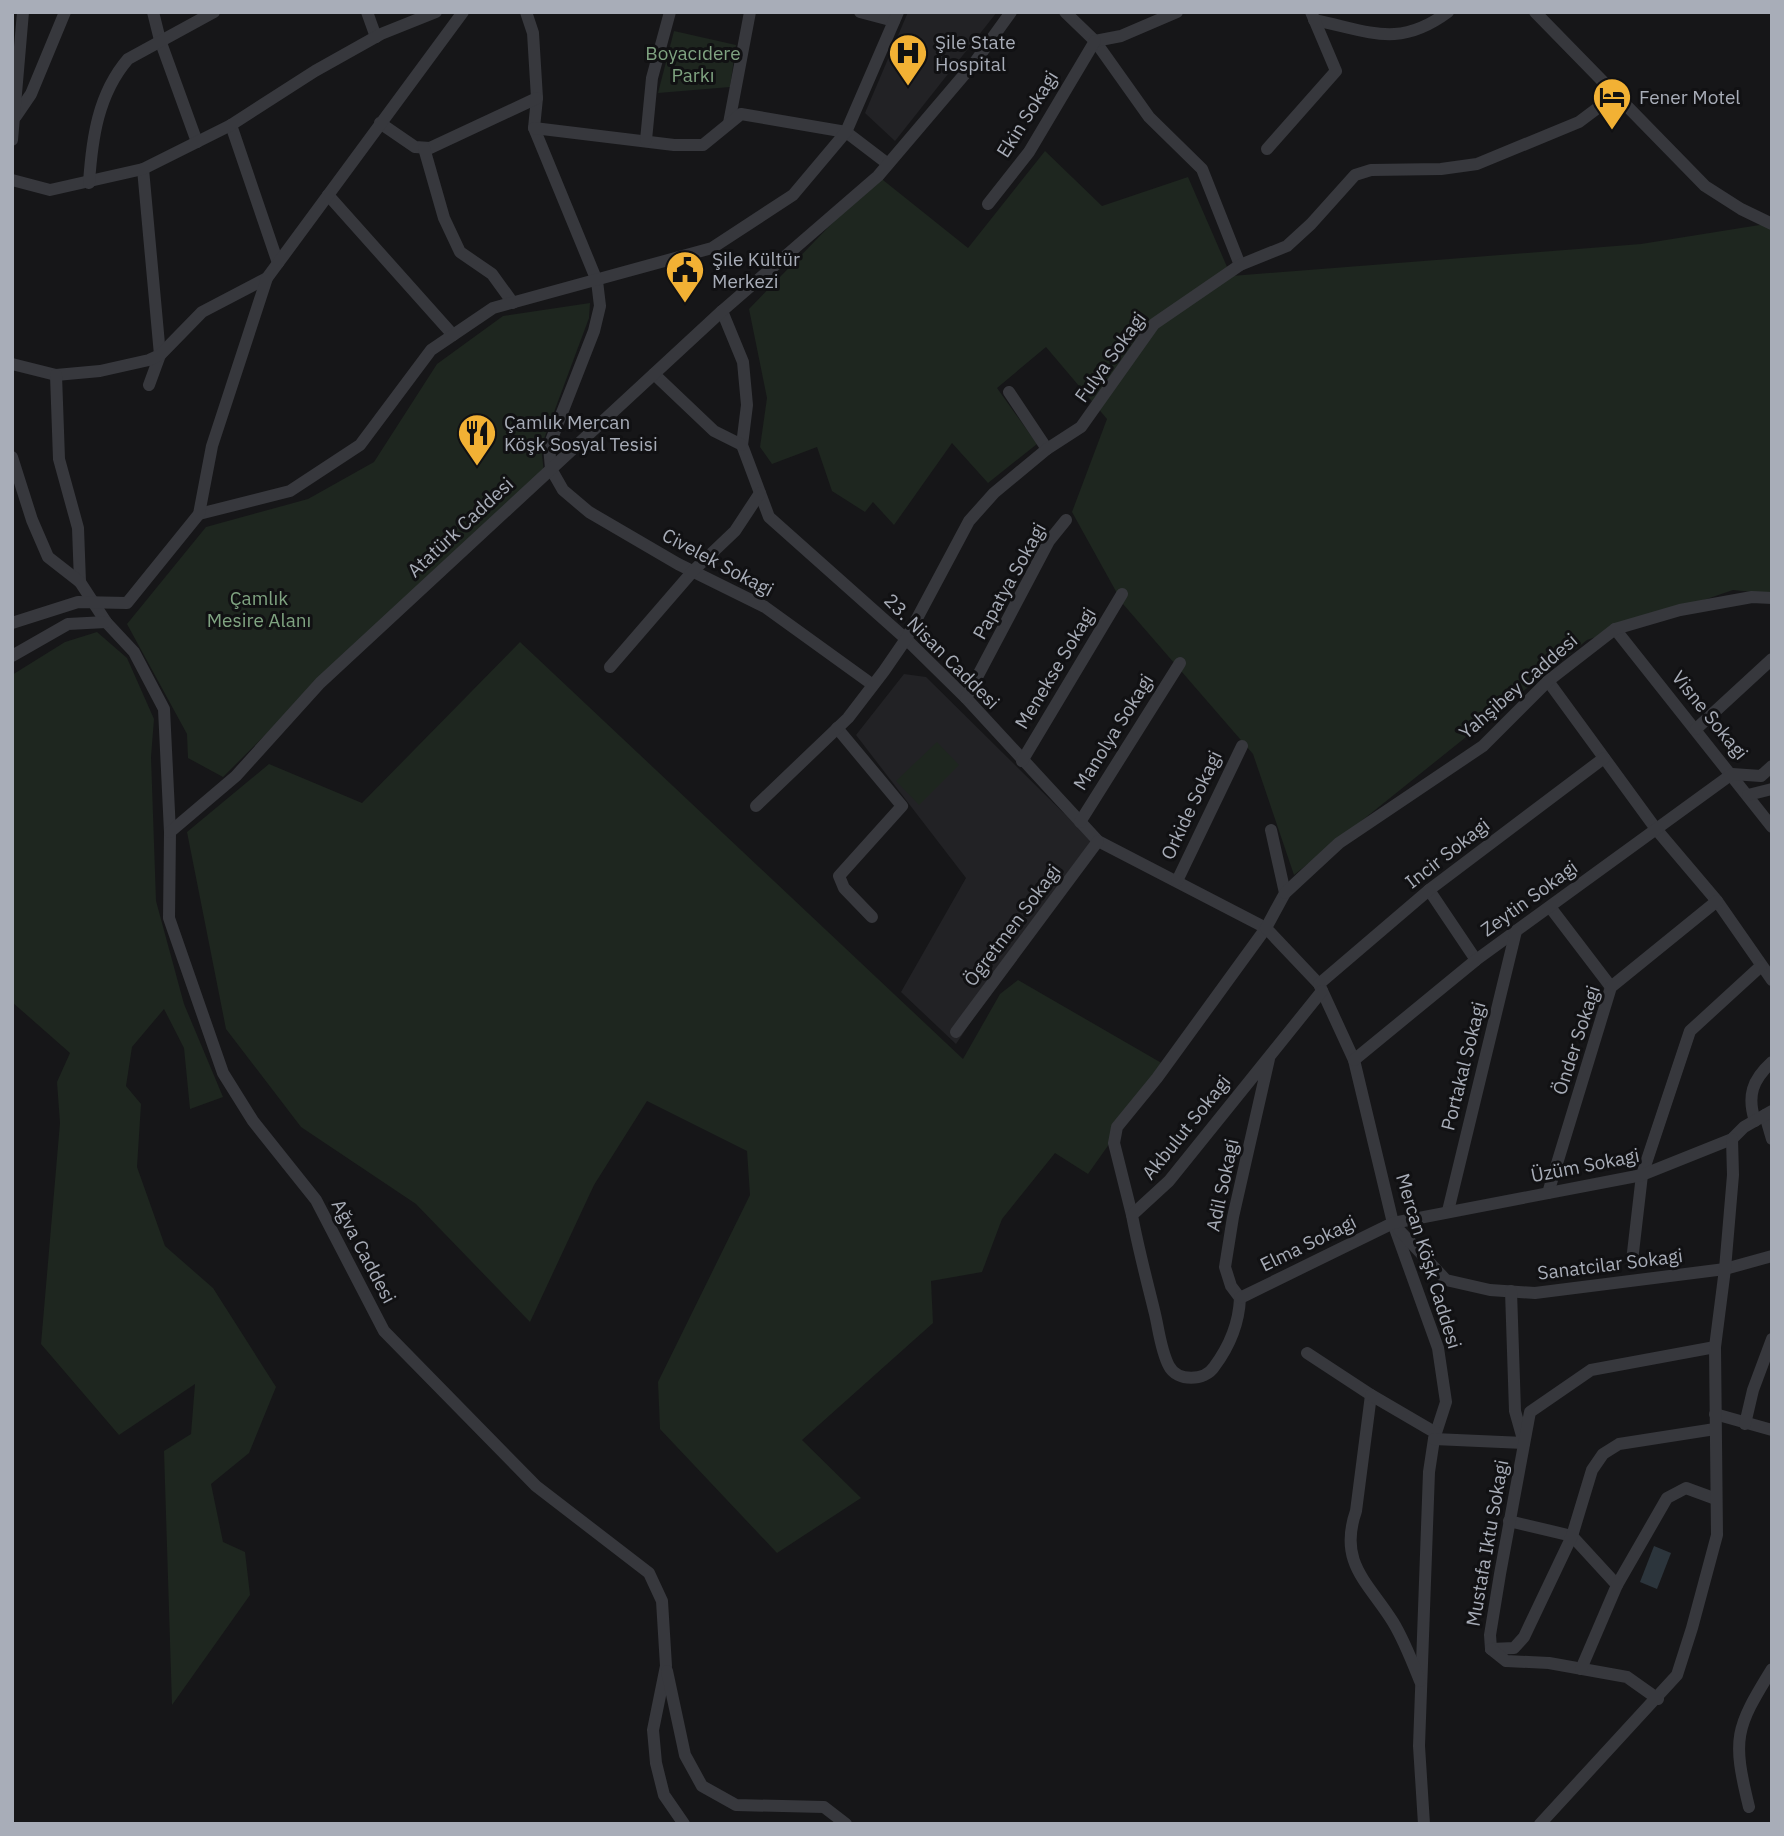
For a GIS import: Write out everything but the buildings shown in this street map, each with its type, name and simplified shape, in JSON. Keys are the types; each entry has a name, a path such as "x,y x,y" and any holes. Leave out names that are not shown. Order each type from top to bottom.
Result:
{"street":[{"path":"12,140 23,12"},
{"path":"13,120 31,94 65,12"},
{"path":"153,12 160,40 197,142"},
{"path":"89,183 96,119 111,83 128,58 214,12"},
{"path":"367,12 376,37"},
{"path":"12,180 50,190 144,169 231,125 315,71 376,37 436,12"},
{"path":"12,623 66,605 93,601 127,603 199,514 212,446 267,278 463,12"},
{"path":"526,12 533,33 537,98 534,128 597,281 600,306 575,386 549,446 551,470"},
{"path":"646,140 652,78 670,12"},
{"path":"729,123 750,12"},
{"path":"199,514 290,491 360,445 431,350 493,308 712,248 793,194 846,132 896,17 860,12"},
{"name":"Atatürk Caddesi","path":"170,832 236,776 320,683 722,311 778,265 888,164 975,62 1011,12"},
{"path":"1065,12 1095,41 1149,117 1202,169 1240,265"},
{"path":"1095,41 1121,36 1177,12"},
{"path":"1313,16 1402,35 1428,26 1447,12"},
{"path":"1535,12 1705,186 1741,209 1772,224"},
{"path":"1267,149 1336,71 1313,16"},
{"name":"Ekin Sokagi","path":"988,204 1029,152 1095,41"},
{"name":"Fulya Sokagi","path":"756,806 837,728 873,685 906,639 969,522 994,493 1047,449 1081,427 1154,324 1240,265 1271,254 1300,235 1355,175 1371,170 1441,169 1477,164 1578,122 1615,95"},
{"path":"380,123 415,147 430,148 537,98"},
{"path":"534,128 674,145 703,145 741,114 846,132 888,164"},
{"path":"231,125 278,263"},
{"path":"424,148 444,218 460,252 492,274 513,303"},
{"path":"144,169 160,355"},
{"path":"328,195 453,335"},
{"path":"149,385 160,355 202,312 267,278"},
{"name":"23. Nisan Caddesi","path":"722,311 743,362 747,405 742,445 769,517 906,639 966,698 1098,841 1265,928"},
{"path":"12,364 56,375 100,371 160,355"},
{"path":"654,374 714,431 742,445"},
{"path":"56,375 59,459 78,528 80,582"},
{"path":"1009,392 1047,449"},
{"path":"12,457 32,520 48,557 80,582"},
{"name":"Civelek Sokagi","path":"551,470 563,490 589,512 693,571 765,607 873,685"},
{"path":"610,667 693,571 735,531 760,494"},
{"name":"Papatya Sokagi","path":"966,698 1049,541 1066,520"},
{"name":"Ağva Caddesi","path":"80,582 106,622 134,652 164,709 170,832 169,918 223,1073 253,1121 316,1200 384,1331 536,1486 649,1573 662,1601 666,1666 653,1730 656,1763 664,1796 684,1824"},
{"name":"Menekse Sokagi","path":"1022,761 1122,594"},
{"name":"Yahşibey Caddesi","path":"1285,893 1339,843 1483,746 1548,681 1615,629 1680,610 1752,597 1772,598"},
{"path":"12,656 68,624 106,622"},
{"name":"Visne Sokagi","path":"1615,629 1772,827"},
{"path":"1696,729 1772,659"},
{"name":"Manolya Sokagi","path":"1080,822 1180,663"},
{"path":"1548,681 1656,830 1717,901 1772,980"},
{"path":"837,728 902,806 839,876 844,888 872,917"},
{"name":"Orkide Sokagi","path":"1177,881 1233,758 1242,746"},
{"name":"Incir Sokagi","path":"1320,987 1429,890 1604,758"},
{"path":"1732,774 1761,776 1772,766"},
{"name":"Zeytin Sokagi","path":"1354,1060 1476,960 1732,774"},
{"path":"1748,795 1772,789"},
{"path":"1132,1215 1114,1143 1117,1127 1157,1078 1265,928 1285,893 1271,830"},
{"name":"Ögretmen Sokagi","path":"956,1032 1098,841"},
{"path":"1429,890 1476,960"},
{"name":"Önder Sokagi","path":"1548,1193 1611,986 1717,901"},
{"path":"1550,907 1611,986"},
{"name":"Mercan Köşk Caddesi","path":"1265,928 1320,987 1354,1060 1394,1223 1438,1348 1446,1402 1435,1436 1429,1472 1419,1746 1424,1824"},
{"name":"Portakal Sokagi","path":"1448,1210 1516,931"},
{"path":"1632,1261 1642,1175 1690,1031 1761,966"},
{"name":"Akbulut Sokagi","path":"1132,1215 1168,1181 1269,1059 1320,987"},
{"name":"Adil Sokagi","path":"1132,1215 1162,1346 1170,1368 1182,1377 1195,1378 1211,1372 1225,1353 1239,1315 1240,1298 1231,1286 1225,1267 1233,1217 1269,1059"},
{"path":"1772,1062 1758,1074 1748,1100 1764,1116 1772,1139"},
{"name":"Üzüm Sokagi","path":"1394,1223 1448,1210 1642,1175 1732,1139 1764,1116"},
{"path":"1540,1824 1658,1699 1677,1675 1692,1628 1717,1535 1715,1348 1733,1175 1732,1139"},
{"name":"Elma Sokagi","path":"1240,1298 1394,1223"},
{"name":"Sanatcilar Sokagi","path":"1394,1223 1446,1280 1511,1292 1535,1293 1725,1269 1772,1256"},
{"name":"Mustafa Iktu Sokagi","path":"1511,1292 1515,1411 1524,1443"},
{"path":"1745,1424 1753,1390 1772,1339"},
{"name":"Mustafa Iktu Sokagi","path":"1491,1649 1490,1635 1530,1412 1591,1370 1715,1348"},
{"path":"1307,1353 1435,1436 1524,1443"},
{"path":"1371,1395 1349,1551 1358,1573 1394,1623 1423,1687"},
{"path":"1715,1414 1772,1430"},
{"path":"1491,1649 1514,1648 1524,1637 1572,1536 1592,1470 1603,1454 1619,1444 1716,1429"},
{"path":"1580,1668 1617,1585 1667,1498 1686,1488 1716,1499"},
{"path":"1509,1521 1572,1536 1617,1585"},
{"path":"1491,1649 1506,1661 1580,1668 1627,1677 1658,1699"},
{"path":"666,1666 685,1755 702,1786 736,1805 824,1807 846,1824"},
{"path":"1749,1807 1738,1765 1738,1729 1772,1669"}],"shaded area":[{"name":"Şile State Hospital","path":"908,12 997,12 895,141 865,113"},
{"path":"904,674 926,677 1092,841 956,1044 901,992 966,878 856,735"},
{"path":"1654,1546 1671,1553 1657,1589 1640,1582"}],"green space":[{"name":"Boyacıdere Parkı","path":"674,31 736,45 730,87 658,93"},
{"path":"1045,151 1102,206 1188,177 1231,276 1641,244 1772,223 1772,594 1733,590 1587,640 1294,875 1253,754 1123,604 1072,512 1107,419 1046,347 997,388 1037,444 988,483 952,443 894,525 873,502 865,512 832,491 817,447 772,464 760,447 767,398 749,309 878,176 968,248"},
{"name":"Çamlık Mesire Alanı","path":"590,303 589,318 541,447 544,472 319,681 223,777 188,758 187,734 127,624 206,527 308,499 374,462 437,364 503,316"},
{"path":"97,632 127,658 154,719 151,757 156,901 184,1004 223,1097 190,1109 184,1048 164,1009 132,1047 126,1086 141,1104 137,1167 165,1246 213,1288 276,1387 249,1453 211,1484 223,1542 245,1552 250,1595 172,1705 164,1451 191,1434 195,1384 119,1435 41,1344 60,1123 57,1082 70,1053 12,1002 12,675 65,642"},
{"path":"520,642 963,1059 1000,994 1018,980 1165,1065 1088,1174 1055,1153 1002,1219 982,1272 931,1281 933,1323 802,1440 861,1498 777,1553 660,1429 658,1382 750,1195 747,1151 647,1101 594,1185 530,1322 416,1204 301,1127 226,1029 187,832 269,764 362,803"},
{"path":"937,742 959,765 919,805 896,781"}],"place":[{"name":"Şile State Hospital","path":"908,87"},
{"name":"Fener Motel","path":"1612,131"},
{"name":"Şile Kültür Merkezi","path":"685,304"},
{"name":"Çamlık Mercan Köşk Sosyal Tesisi","path":"477,467"}]}
